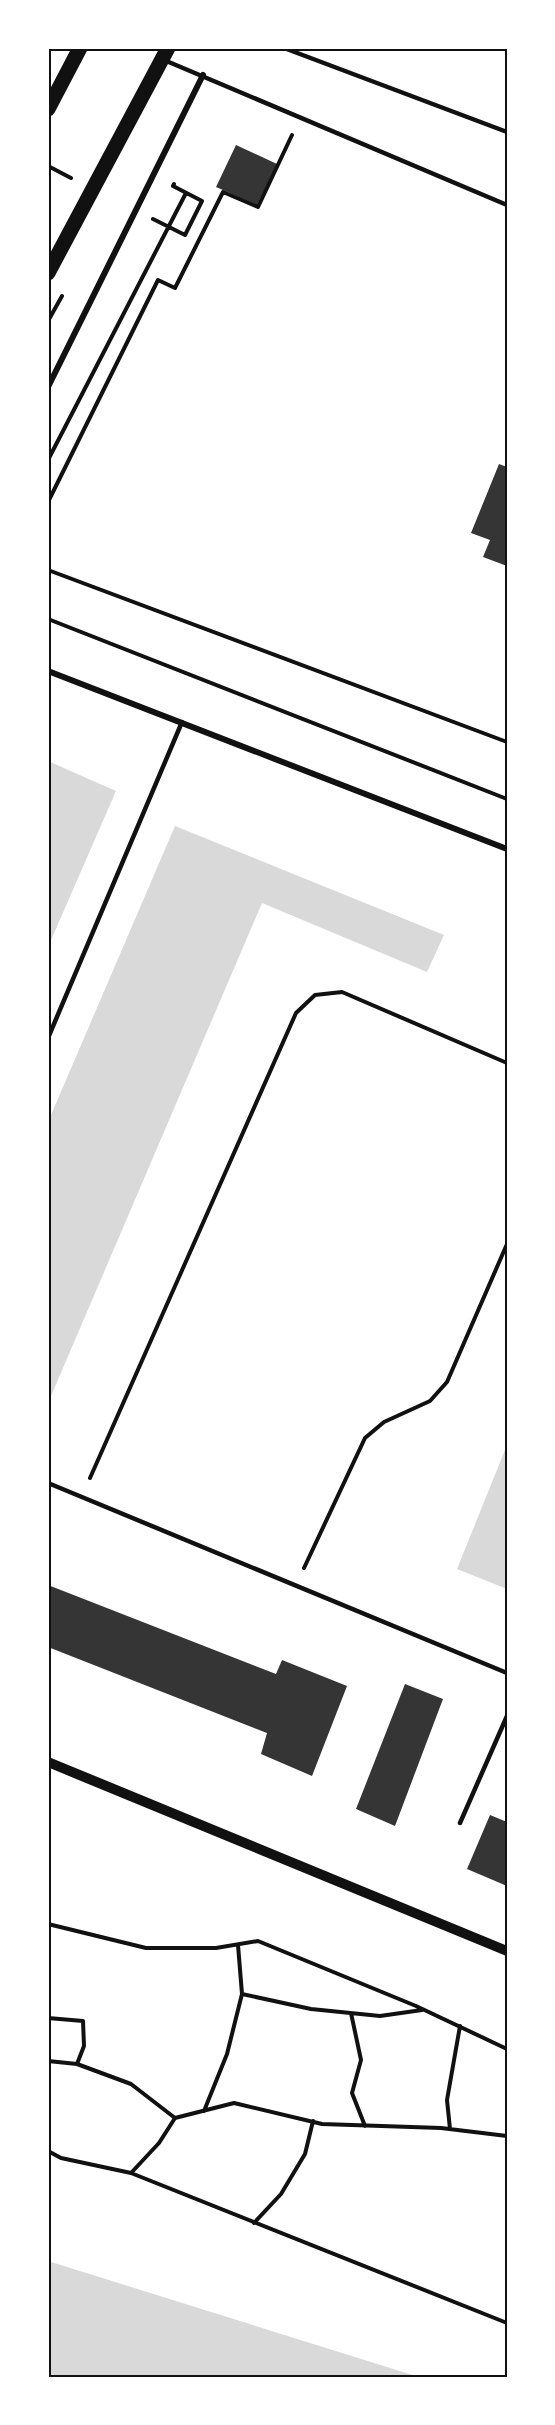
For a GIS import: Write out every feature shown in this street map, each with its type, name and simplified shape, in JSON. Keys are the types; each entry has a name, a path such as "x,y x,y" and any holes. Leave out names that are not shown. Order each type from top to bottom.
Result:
{"main road":[{"path":"48,109 80,48"},
{"path":"48,273 165,54"}],"street":[{"path":"48,387 203,75"},
{"path":"48,671 507,849"},
{"path":"48,1762 507,1951"}],"lane":[{"path":"284,48 507,132"},
{"path":"165,54 203,75 507,205"},
{"path":"48,1038 182,722"},
{"path":"48,1484 507,1673"},
{"path":"460,1823 507,1716"}],"path":[{"path":"48,502 158,280 175,288 223,192 258,207 301,117"},
{"path":"178,176 173,186 202,201 185,235"},
{"path":"48,460 186,194"},
{"path":"48,570 507,742"},
{"path":"48,619 507,799"},
{"path":"82,1498 296,1013 315,996 342,992 507,1063"},
{"path":"296,1585 364,1438 384,1422 430,1401 447,1382 507,1244"},
{"path":"48,1924 146,1948 216,1948 258,1941 424,2010 507,2049"},
{"path":"204,2111 227,2054 242,1994 238,1945"},
{"path":"242,1994 311,2009 380,2016 424,2010"},
{"path":"351,2013 361,2060 352,2093 365,2126"},
{"path":"48,2018 82,2021 84,2046 77,2064"},
{"path":"450,2130 447,2100 460,2026"},
{"path":"48,2061 77,2064 131,2084 175,2118"},
{"path":"131,2173 159,2143 175,2118 234,2103 313,2121 507,2136"},
{"path":"254,2223 281,2194 305,2154 313,2121"},
{"path":"48,2151 60,2158 131,2173 507,2323"}],"shaded area":[{"path":"48,761 116,791 48,947"},
{"path":"175,826 444,935 427,972 262,903 48,1403 48,1122"},
{"path":"507,1445 507,1589 457,1569"},
{"path":"48,2261 419,2377 48,2377"}],"building":[{"path":"236,145 277,164 257,205 216,187"},
{"path":"499,464 507,467 507,566 483,557 490,540 471,533"},
{"path":"48,1585 276,1674 282,1660 347,1686 312,1776 261,1754 267,1733 48,1647"},
{"path":"405,1684 443,1699 395,1826 356,1809"},
{"path":"490,1815 507,1822 507,1886 467,1869"}]}
